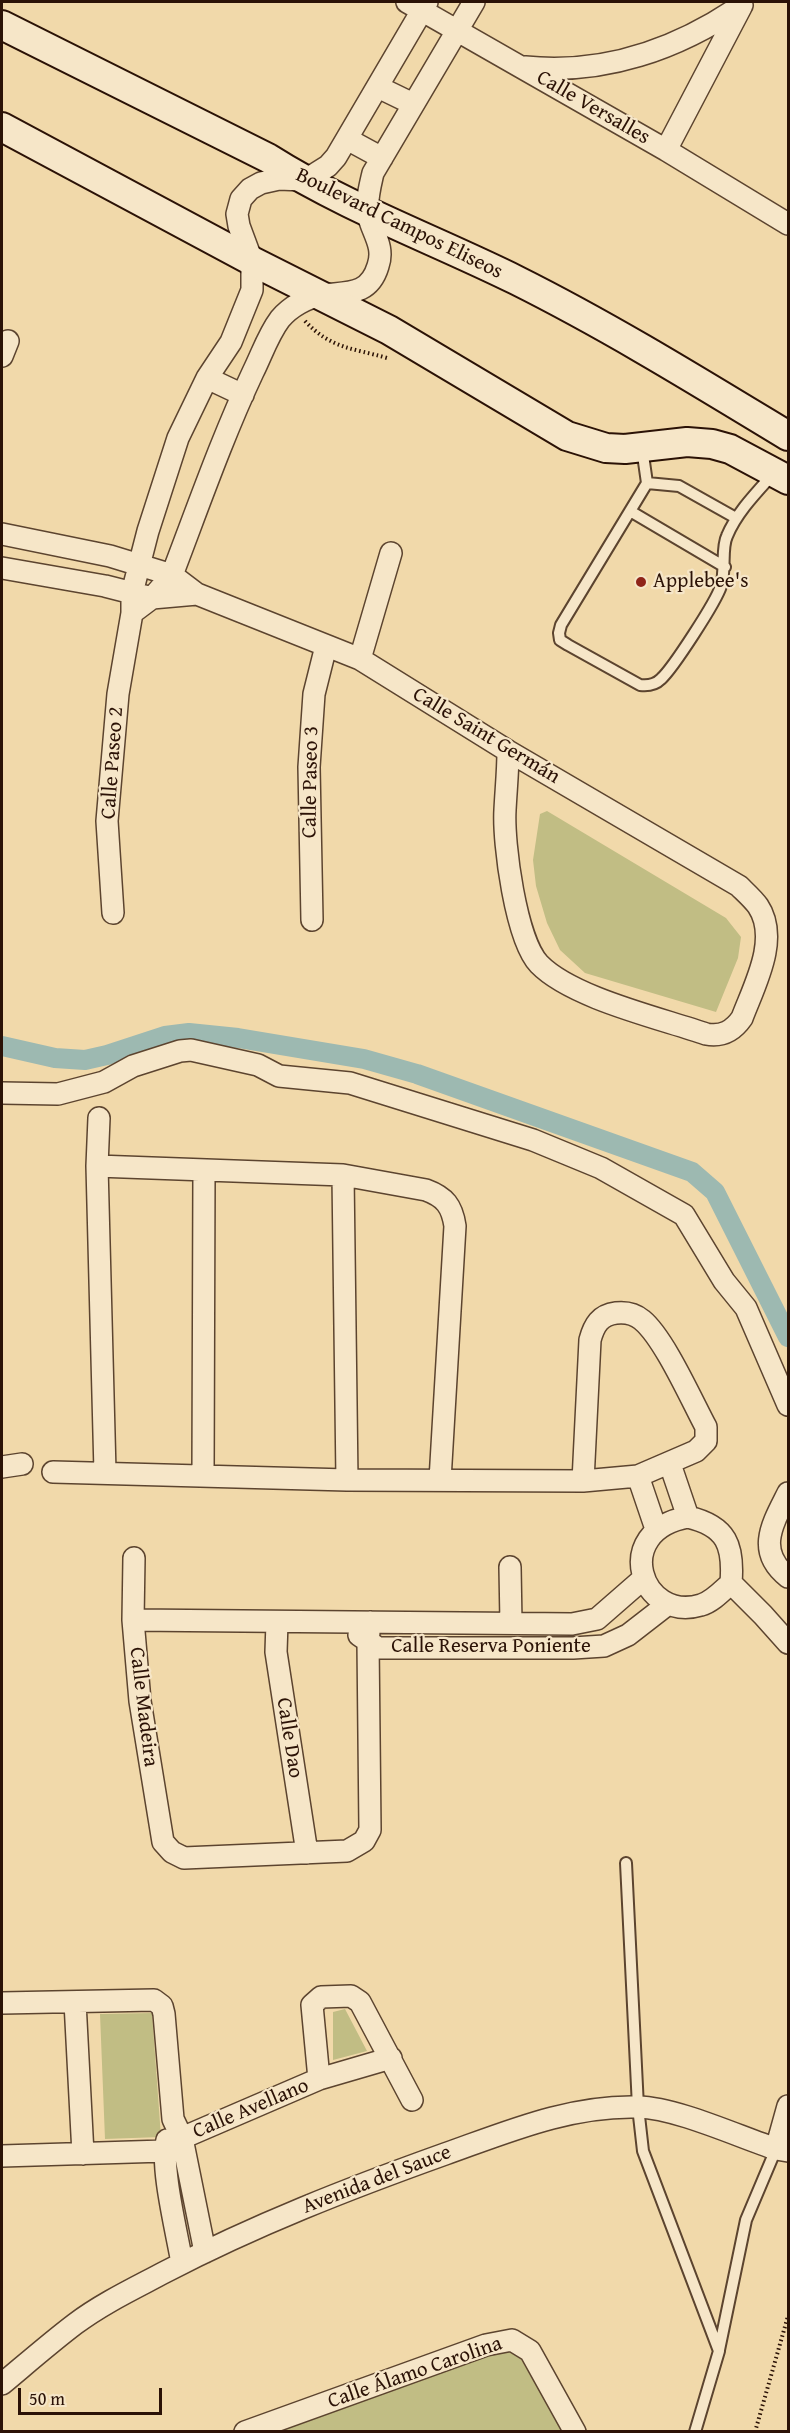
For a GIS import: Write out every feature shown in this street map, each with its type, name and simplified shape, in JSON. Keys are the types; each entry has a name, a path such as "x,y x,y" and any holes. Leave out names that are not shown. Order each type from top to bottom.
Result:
{"main road":[{"name":"Boulevard Campos Eliseos","path":"2,25 268,158 303,180 368,213 513,278 581,312 789,435"},
{"path":"2,127 252,261 389,330 567,436 606,448 642,448 687,442 712,444 730,449 782,476"}],"street":[{"path":"139,601 172,575 243,394 282,317 301,302 321,295 355,292 373,277 380,255 379,243 368,213 373,174 474,2"},
{"name":"Calle Versalles","path":"520,67 576,68 632,58 686,39 711,26 743,3"},
{"name":"Calle Versalles","path":"666,150 743,3"},
{"path":"252,261 239,226 237,214 241,199 250,189 261,183 279,179 303,180 328,165 347,139 378,87 419,4"},
{"name":"Calle Versalles","path":"419,4 456,30 666,150 789,224"},
{"path":"378,87 413,104"},
{"path":"347,139 382,159"},
{"name":"Calle Paseo 2","path":"113,913 107,820 118,693 139,601 140,565 178,438 207,378 231,342 252,290 252,261"},
{"path":"231,342 261,356"},
{"path":"207,378 243,394"},
{"name":"Calle Saint Germán","path":"2,534 110,556 172,575 197,594 360,659 508,751 739,886 758,906 766,941 763,959 742,1018 737,1025 725,1033 706,1034 580,991 557,978 538,962 520,925 507,849 505,811 508,751"},
{"path":"360,659 391,553"},
{"name":"Calle Saint Germán","path":"2,568 139,601 197,594"},
{"name":"Calle Paseo 3","path":"312,920 309,767 314,694 326,646"},
{"path":"2,1093 58,1094 104,1082 133,1066 180,1051 191,1050 258,1065 279,1076 350,1083 533,1140 601,1168 684,1215 724,1281 746,1308 789,1405"},
{"path":"99,1118 97,1166 105,1472"},
{"path":"97,1166 343,1175 432,1192 447,1203 453,1213 455,1226 440,1480"},
{"path":"202,1476 204,1170"},
{"path":"343,1175 347,1480"},
{"path":"53,1472 347,1480 583,1481 638,1476 696,1451 706,1441 706,1426 654,1332 640,1318 624,1312 607,1314 595,1324 590,1340 583,1481"},
{"path":"670,1464 688,1517"},
{"path":"638,1476 656,1529"},
{"path":"789,1493 771,1526 769,1537 774,1561 779,1569 789,1577"},
{"path":"688,1517 705,1521 720,1531 729,1546 732,1563 730,1583 718,1595 703,1605 685,1608 668,1604 653,1593 644,1578 641,1561 645,1544 656,1529 671,1520 688,1517"},
{"name":"Calle Madeira","path":"134,1558 133,1620 142,1713 163,1842 172,1852 184,1858 307,1853"},
{"path":"510,1567 510,1623"},
{"name":"Calle Reserva Poniente","path":"133,1620 345,1623 369,1632 510,1623 572,1624 597,1619 644,1578"},
{"path":"730,1583 789,1644"},
{"name":"Calle Reserva Poniente","path":"369,1632 378,1648 604,1646 628,1635 668,1604"},
{"name":"Calle Dao","path":"277,1622 276,1652 307,1853"},
{"path":"307,1853 347,1851 364,1841 370,1830 369,1632"},
{"name":"Calle Avellano","path":"178,2128 319,2079 391,2058 356,1997 321,1997 312,2005 319,2079"},
{"path":"2,2003 154,2000 162,2006 178,2128 205,2252"},
{"path":"75,2002 84,2154"},
{"path":"391,2058 412,2100"},
{"path":"782,2150 789,2106"},
{"name":"Avenida del Sauce","path":"2,2384 76,2323 116,2298 182,2263 276,2219 414,2165 529,2124 579,2111 638,2107 666,2111 782,2150"},
{"path":"178,2128 164,2151 182,2263"},
{"path":"2,2156 164,2151"},
{"name":"Calle Álamo Carolina","path":"245,2432 486,2345 512,2340 530,2351 575,2432"}],"lane":[{"path":"642,448 647,483 561,625 559,633 560,640 640,685 649,686 659,681 672,667 720,588 725,567 725,538 736,518 782,476"},
{"path":"647,483 679,486 736,518"},
{"path":"630,511 725,567"},
{"path":"626,1863 638,2107 643,2151 718,2350"},
{"path":"695,2432 718,2350 746,2220 782,2150"}],"path":[{"path":"755,2432 789,2316"}],"shaded area":[{"path":"547,811 726,918 741,937 738,958 716,1012 585,973 560,950 547,923 536,886 533,860 540,814"},
{"path":"345,2009 367,2051 333,2060 333,2012"},
{"path":"152,2013 161,2137 105,2139 100,2014"},
{"path":"512,2344 563,2431 304,2432 274,2429"}],"waterway":[{"path":"2,1046 55,1058 85,1060 165,1036 189,1033 238,1038 364,1059 417,1074 692,1172 715,1192 788,1337"}],"place":[{"name":"Applebee's","path":"641,582"}]}
